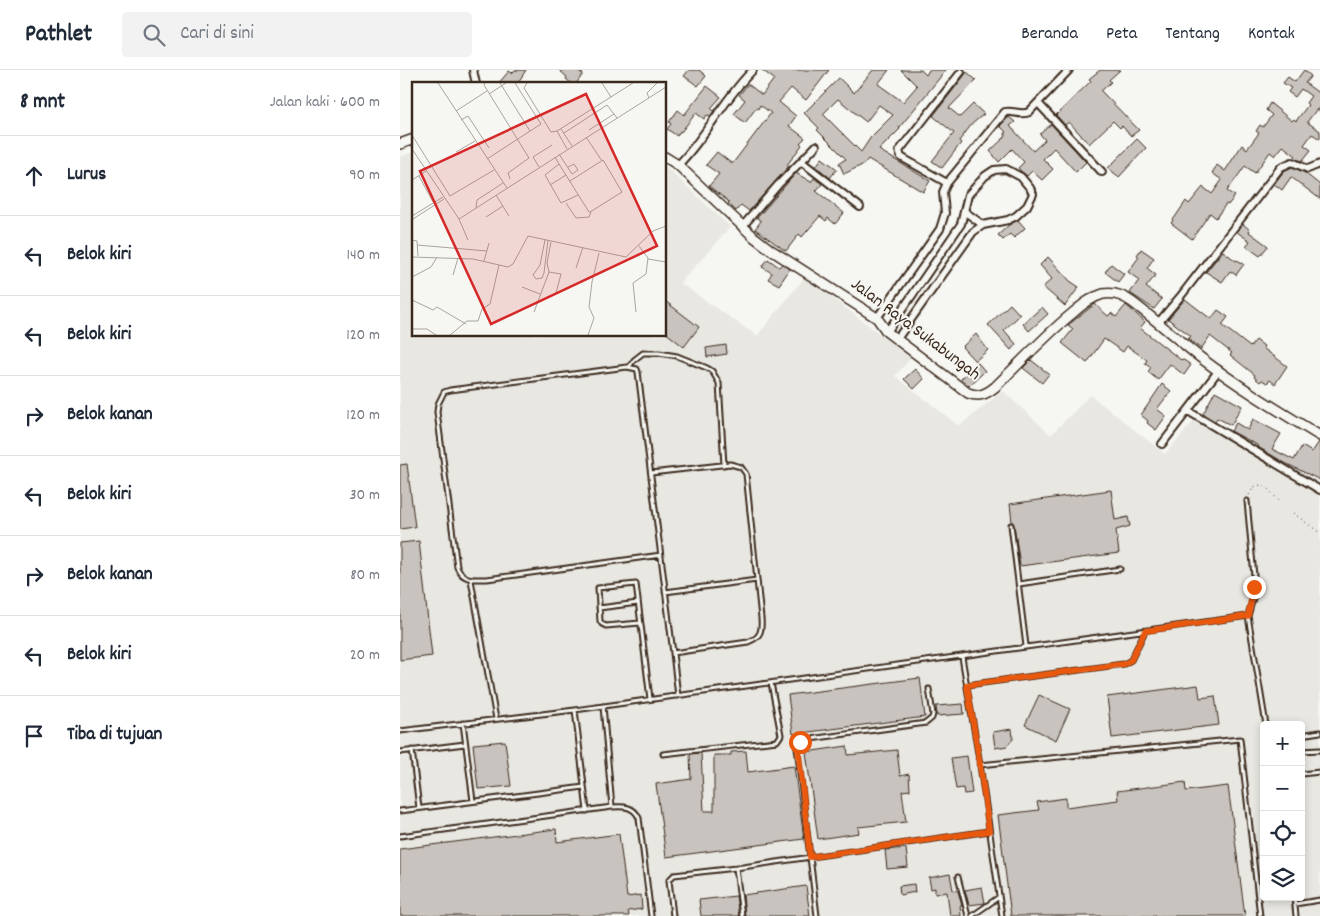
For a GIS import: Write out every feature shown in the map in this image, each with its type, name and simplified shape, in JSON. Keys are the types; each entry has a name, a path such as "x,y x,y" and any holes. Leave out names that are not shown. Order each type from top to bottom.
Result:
{"street":[{"path":"678,164 695,146 738,87 753,70"},
{"path":"877,318 940,229 945,213 943,192 947,183 1005,112 1026,113 1069,70"},
{"path":"947,183 901,157 899,151 962,72"},
{"path":"1038,103 1102,172"},
{"path":"400,144 412,140"},
{"path":"742,227 816,146"},
{"name":"Jalan Raya Sukabungah","path":"666,158 678,164 742,227 771,250 877,318 887,332 968,393 977,396 986,394 995,388 1047,336 1092,298 1110,293 1123,296 1219,370 1266,403 1320,436"},
{"path":"802,162 860,207"},
{"path":"1158,322 1180,298 1278,170 1292,162 1308,169 1320,164"},
{"path":"887,332 961,224 968,195 985,176 994,170 1006,169 1021,177 1033,194 1027,206 1016,216 1008,220 983,225 973,232 897,339"},
{"path":"964,211 983,225"},
{"path":"1162,444 1219,370"},
{"path":"1188,411 1320,490"}],"lane":[{"path":"629,367 638,356 649,352 677,356 712,371 719,383 724,465"},
{"path":"661,555 487,579 471,580 464,577 456,567 437,412 438,404 444,392 629,367 637,369 651,473 661,555 665,592 678,696"},
{"path":"651,473 736,465 741,466 746,474 762,630 757,638 748,642 673,653"},
{"path":"1247,501 1254,576 1253,598 1248,616 1265,721"},
{"path":"1011,525 1026,646"},
{"path":"1019,584 1120,569"},
{"path":"471,580 496,719"},
{"path":"665,592 757,580"},
{"path":"640,622 603,625 600,621 598,588 635,583 650,699"},
{"path":"599,608 638,603"},
{"path":"400,731 575,710 1248,616"},
{"path":"967,685 1124,664 1131,660 1145,631"},
{"path":"962,657 1002,916"},
{"path":"663,754 777,741 781,735 772,683"},
{"path":"817,916 798,747 800,742 803,740 926,723 932,718 933,714 929,689"},
{"path":"603,706 612,807"},
{"path":"575,710 587,811"},
{"path":"463,723 473,801"},
{"path":"1305,734 1320,732"},
{"path":"980,765 1240,739 1260,916"},
{"path":"400,752 466,744"},
{"path":"412,750 419,808"},
{"path":"1305,751 1320,750"},
{"path":"1305,774 1320,772"},
{"path":"400,811 584,787"},
{"path":"400,836 612,807 622,806 629,808 639,818 651,916"},
{"path":"673,916 669,880 674,874 736,868 989,831"},
{"path":"736,868 742,916"},
{"path":"958,877 968,916"},
{"path":"972,916 999,897"},
{"path":"1295,904 1320,900"},
{"path":"1295,901 1296,916"}],"path":[{"path":"1247,501 1254,487 1258,485 1265,486 1285,506 1320,533"}],"shaded area":[{"path":"412,153 412,336 666,336 666,167 730,227 680,283 757,336 805,277 911,358 895,376 959,426 1003,391 1051,435 1090,395 1165,454 1201,413 1320,482 1320,916 400,916 400,157"}],"building":[{"path":"515,70 526,70 518,82 500,82 509,71 512,73"},
{"path":"559,70 577,70 583,74 577,82 570,82 566,79 567,77"},
{"path":"689,70 699,70 706,76 698,86 684,76"},
{"path":"762,70 829,70 806,100 791,88 779,102 796,116 789,126 805,138 787,165 789,166 749,211 741,205 736,211 729,202 709,186 719,174 706,165 717,152 733,163 771,113 760,105 745,123 734,114 745,100 739,95 748,84 762,95 774,79"},
{"path":"873,70 889,70 878,84 903,102 917,86 901,70 921,70 926,75 929,70 946,70 900,129 879,150 930,181 923,192 868,159 864,164 844,174 839,163 846,159 817,130 819,128 804,113 839,78 854,93","holes":["838,99 866,122 879,105 893,115 871,137 861,152 823,114"]},
{"path":"1100,70 1120,70 1101,91 1139,130 1131,136 1122,126 1120,128 1113,121 1089,144 1069,122 1065,125 1056,115 1091,81 1089,79"},
{"path":"1304,70 1311,76 1305,83 1320,94 1320,111 1317,109 1307,122 1320,131 1320,139 1312,134 1304,145 1311,150 1302,161 1294,158 1296,156 1283,146 1275,156 1270,152 1255,173 1245,166 1227,191 1235,196 1228,205 1226,204 1216,218 1210,213 1192,239 1171,223 1186,201 1189,204 1203,187 1212,194 1222,180 1212,173 1217,165 1225,171 1242,145 1247,149 1259,133 1256,131 1260,125 1263,127 1272,115 1266,110 1270,103 1292,121 1294,119 1296,121 1308,105 1306,103 1311,96 1301,89 1295,97 1288,92 1291,88 1283,83 1288,77 1295,82"},
{"path":"967,72 976,80 949,108 960,117 973,104 984,114 972,124 959,141 961,143 942,168 932,161 954,133 933,116"},
{"path":"707,86 721,97 711,108 714,111 710,116 707,115 704,119 696,113 677,136 667,129 671,124 669,122 678,110 684,115"},
{"path":"1009,117 1015,122 1010,126 1033,151 1045,140 1040,134 1051,124 1086,162 1076,172 1054,148 1043,159 1053,169 1042,180 1032,171 1027,176 1018,168 1024,162 1012,149 999,162 990,151 1006,136 1004,133 1006,132 1000,126"},
{"path":"1137,139 1146,148 1119,177 1108,168"},
{"path":"822,158 837,169 830,178 816,166"},
{"path":"1292,167 1305,173 1320,185 1320,199 1291,177 1282,190 1274,184 1284,171"},
{"path":"796,173 811,182 814,178 822,184 816,191 844,213 835,224 828,218 826,221 820,216 802,237 799,234 786,251 755,229 761,221 757,218"},
{"path":"1018,220 1025,228 1014,238 1010,234 1003,240 998,235 1009,225"},
{"path":"1243,224 1250,230 1249,232 1268,246 1260,256 1246,246 1250,241 1237,232"},
{"path":"1141,249 1154,258 1147,268 1156,275 1146,287 1162,299 1154,309 1130,293 1139,280 1128,272 1139,257 1137,255"},
{"path":"1223,251 1236,261 1244,264 1236,275 1230,271 1222,282 1206,272"},
{"path":"1048,257 1070,281 1079,287 1065,306 1043,287 1052,279 1040,265"},
{"path":"768,259 779,267 782,264 790,269 779,285 768,279 772,273 762,267"},
{"path":"1111,264 1124,274 1118,282 1105,272"},
{"path":"1185,299 1211,319 1218,310 1228,317 1222,325 1250,347 1256,340 1264,346 1263,348 1287,366 1275,384 1270,380 1267,383 1262,380 1260,382 1254,377 1255,375 1230,355 1232,353 1210,336 1201,349 1188,339 1191,336 1168,319"},
{"path":"666,302 699,327 684,347 666,333"},
{"path":"1010,304 1020,315 1004,330 1016,344 1011,350 988,325"},
{"path":"1095,304 1108,316 1111,313 1116,317 1126,305 1145,322 1140,328 1181,360 1191,365 1184,375 1170,364 1158,380 1148,372 1151,367 1145,363 1147,360 1127,346 1123,352 1104,339 1087,363 1062,343 1073,329 1068,325"},
{"path":"1042,307 1048,314 1029,331 1023,324"},
{"path":"976,334 988,350 975,361 962,347"},
{"path":"726,345 727,354 707,357 706,348"},
{"path":"1031,360 1049,374 1042,383 1023,368"},
{"path":"978,363 985,371 969,386 961,379"},
{"path":"915,369 924,379 914,389 904,379"},
{"path":"1162,384 1171,391 1157,409 1166,416 1156,430 1141,415"},
{"path":"1215,391 1242,406 1231,425 1217,418 1215,421 1203,414"},
{"path":"1253,419 1281,434 1272,449 1294,460 1302,446 1312,452 1320,442 1320,480 1285,463 1231,431 1236,423 1248,430"},
{"path":"407,464 415,527 400,529 400,465"},
{"path":"1111,490 1115,520 1128,517 1130,526 1116,530 1119,553 1020,566 1010,504"},
{"path":"419,541 432,656 400,660 400,543"},
{"path":"920,678 925,717 793,734 788,695"},
{"path":"1198,685 1200,698 1215,696 1219,725 1112,738 1107,697"},
{"path":"1039,695 1070,709 1056,740 1025,725"},
{"path":"963,704 964,714 937,716 936,706"},
{"path":"1012,729 1013,739 1007,746 995,748 993,732"},
{"path":"505,741 511,786 478,789 473,744"},
{"path":"847,746 848,755 897,750 900,776 909,774 910,790 902,791 906,822 858,827 859,833 818,839 806,752"},
{"path":"746,751 748,772 794,766 804,839 666,857 656,784 691,779 690,754 701,753 704,811 714,811 714,755 731,755 731,752"},
{"path":"967,756 972,793 964,794 963,788 956,789 951,758"},
{"path":"1185,782 1186,791 1228,786 1245,916 1011,916 998,815 1039,810 1037,802 1066,798 1066,807 1118,800 1117,791"},
{"path":"556,829 557,842 619,834 627,897 641,895 642,909 628,911 629,916 400,916 400,849"},
{"path":"906,848 908,867 887,869 885,850"},
{"path":"950,874 953,890 958,891 962,906 960,906 961,916 950,916 947,892 935,894 935,888 931,889 929,878"},
{"path":"914,884 915,892 900,895 899,886"},
{"path":"806,886 810,916 745,916 743,895"},
{"path":"982,887 985,903 969,905 965,890"},
{"path":"736,896 739,916 701,916 699,900"}],"route":[{"path":"800,742 798,747 810,857 989,831 967,685 1124,664 1131,660 1145,631 1248,616 1254,587"}]}
